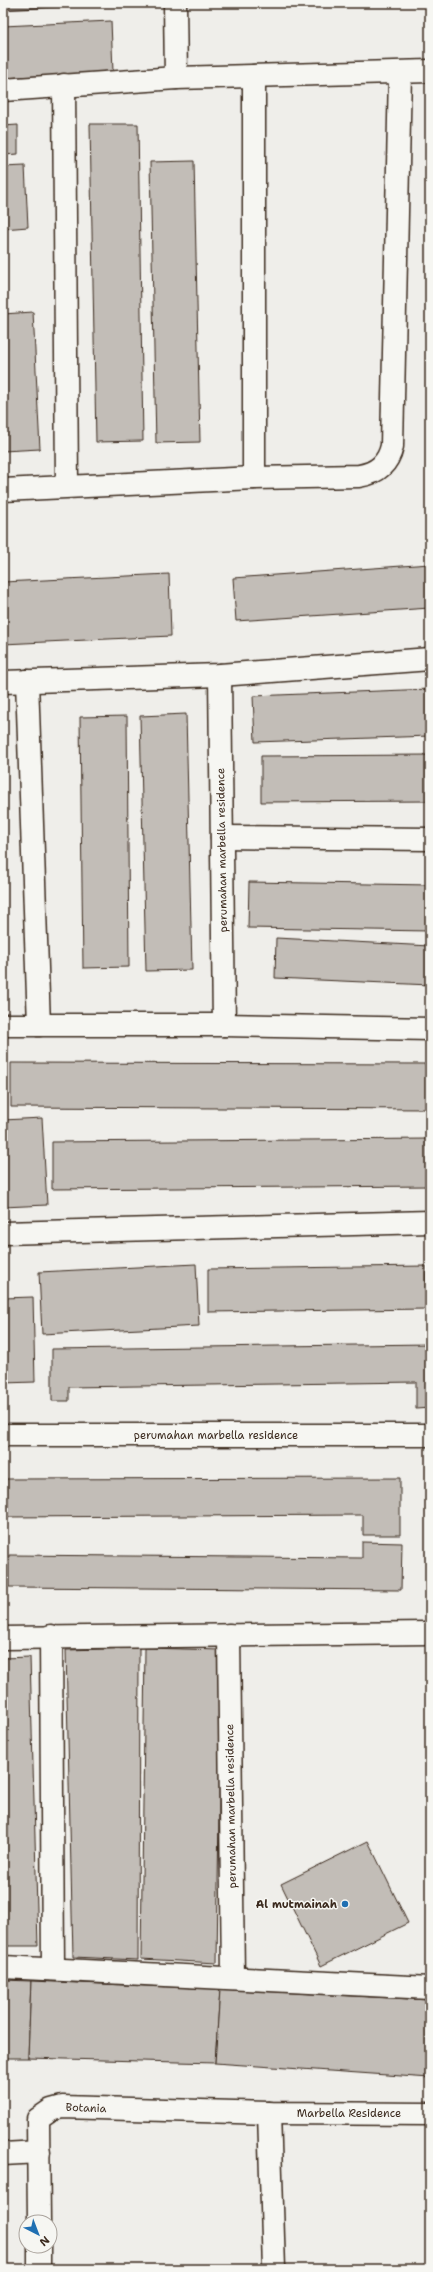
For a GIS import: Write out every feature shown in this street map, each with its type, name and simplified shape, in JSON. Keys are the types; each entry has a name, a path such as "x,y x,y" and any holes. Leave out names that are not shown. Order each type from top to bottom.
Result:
{"street":[{"path":"175,3 176,78"},
{"path":"3,90 176,78 430,71"},
{"path":"3,490 254,478 359,476 373,473 390,456 393,418 400,73"},
{"path":"254,76 254,478"},
{"path":"64,85 67,486"},
{"path":"3,682 220,675 430,659"},
{"name":"perumahan marbella residence","path":"220,675 224,1025"},
{"path":"27,681 39,1025"},
{"path":"222,837 430,839"},
{"path":"3,1025 224,1025 430,1029"},
{"path":"3,1233 430,1222"},
{"name":"perumahan marbella residence","path":"3,1435 430,1435"},
{"path":"3,1638 51,1636 430,1632"},
{"name":"perumahan marbella residence","path":"229,1635 233,1977"},
{"path":"51,1636 53,1968"},
{"path":"3,1967 53,1968 430,1988"},
{"name":"Botania","path":"38,2152 38,2119 51,2110 62,2107 135,2110"},
{"name":"Marbella Residence","path":"135,2110 430,2114"},
{"path":"269,2113 274,2269"},
{"path":"3,2154 38,2152 39,2214"},
{"path":"39,2254 39,2269"}],"building":[{"path":"3,3 130,3 3,10"},
{"path":"111,21 113,72 3,78 3,26"},
{"path":"90,124 138,124 143,441 96,442"},
{"path":"18,125 18,154 3,155 3,126"},
{"path":"194,161 200,442 156,443 150,162"},
{"path":"25,166 28,227 3,229 3,167"},
{"path":"33,312 40,449 3,451 3,314"},
{"path":"430,564 430,608 236,621 233,578"},
{"path":"169,574 171,636 3,644 3,582"},
{"path":"430,689 430,736 255,742 253,696"},
{"path":"186,714 192,970 146,971 140,716"},
{"path":"127,716 129,967 83,968 80,717"},
{"path":"430,755 430,801 261,802 261,756"},
{"path":"249,882 430,885 430,931 248,928"},
{"path":"276,938 430,946 430,985 275,978"},
{"path":"11,1063 430,1064 430,1109 11,1107"},
{"path":"42,1118 47,1205 3,1207 3,1120"},
{"path":"430,1139 430,1186 52,1189 52,1142"},
{"path":"196,1264 199,1326 42,1334 39,1272"},
{"path":"426,1266 426,1309 208,1312 208,1269"},
{"path":"33,1297 35,1382 3,1383 3,1298"},
{"path":"430,1344 430,1408 416,1409 416,1382 69,1387 69,1401 52,1401 52,1349"},
{"path":"400,1478 400,1535 363,1535 363,1515 3,1517 3,1479"},
{"path":"362,1542 402,1543 401,1590 9,1587 9,1555 362,1558"},
{"path":"139,1648 138,1960 73,1957 66,1650"},
{"path":"145,1648 221,1650 217,1963 141,1959"},
{"path":"30,1657 38,1946 3,1946 3,1658"},
{"name":"Al mutmainah","path":"368,1841 408,1923 321,1966 281,1884"},
{"path":"3,1980 31,1981 28,2058 3,2058"},
{"path":"31,1981 220,1989 215,2063 28,2058"},
{"path":"220,1989 430,2000 430,2078 215,2063"}],"place":[{"name":"Al mutmainah","path":"345,1904"}]}
